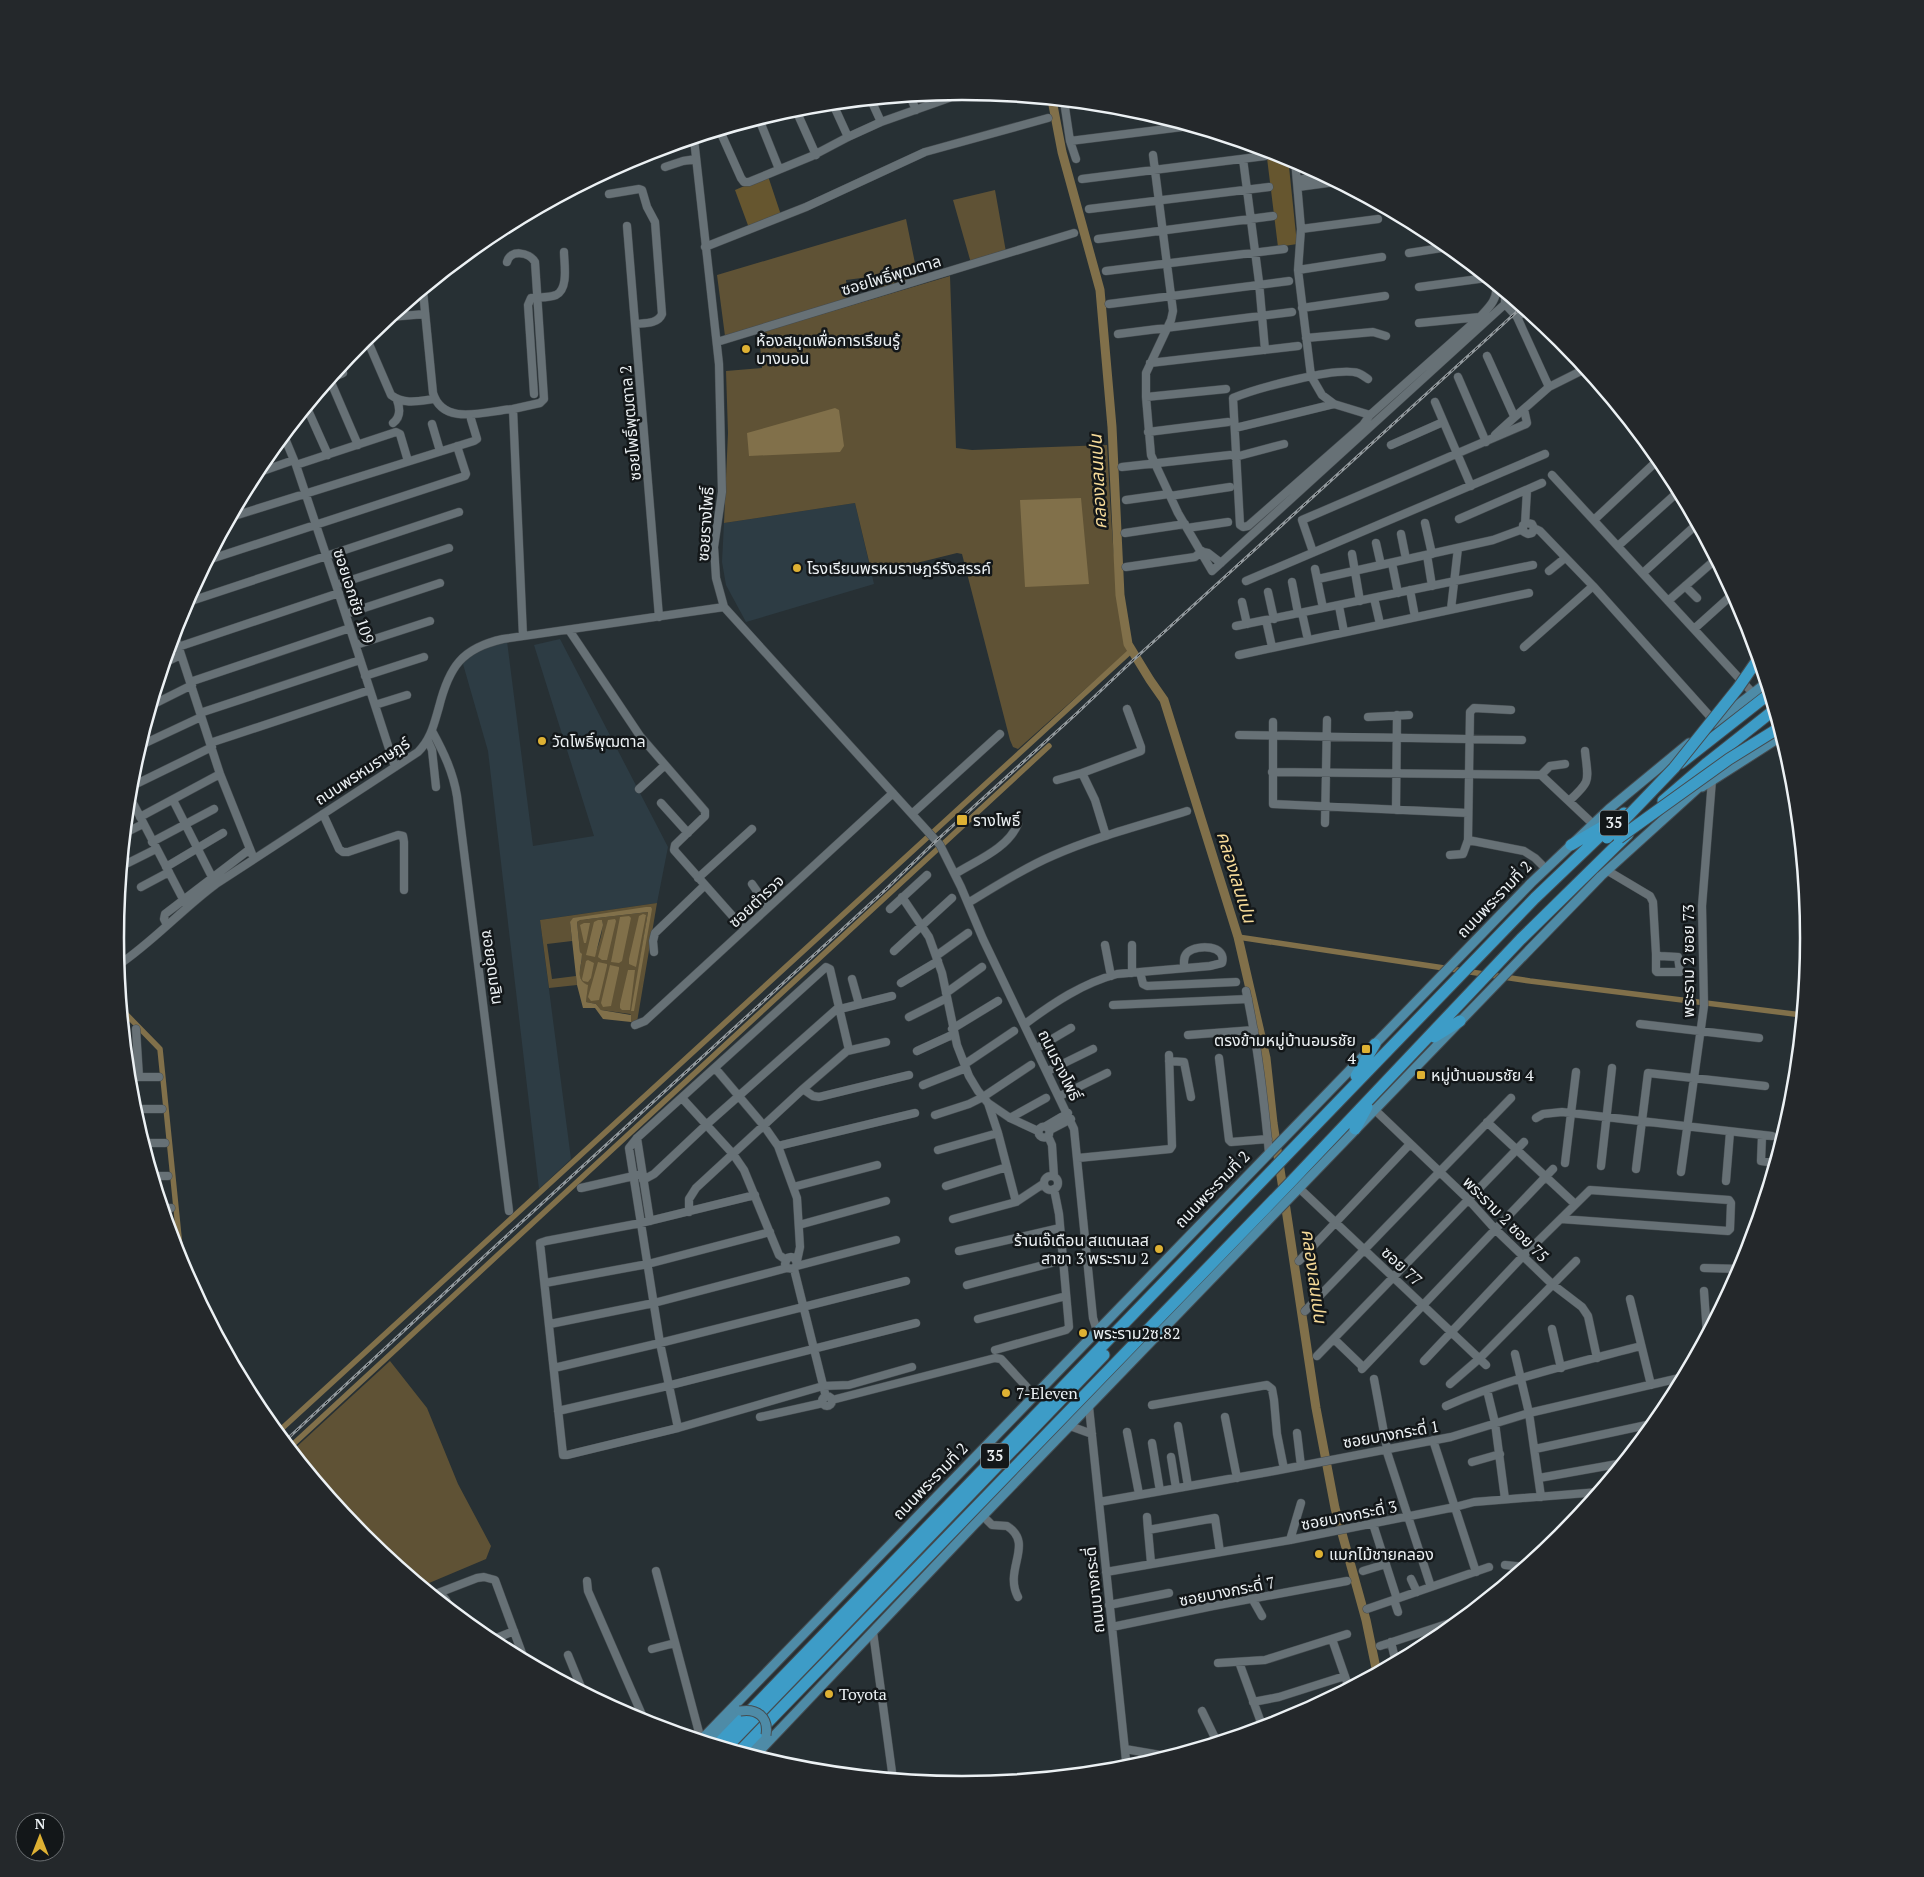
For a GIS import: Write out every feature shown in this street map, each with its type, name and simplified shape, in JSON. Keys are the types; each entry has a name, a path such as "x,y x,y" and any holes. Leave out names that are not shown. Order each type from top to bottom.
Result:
{"highway":[{"path":"741,1747 759,1722 1528,914 1664,780 1738,688 1754,664"},
{"name":"ถนนพระรามที่ 2","path":"721,1741 1535,898 1619,818 1685,760 1765,697"},
{"name":"35","path":"743,1747 1276,1197 1294,1186 1375,1093 1580,880 1700,769 1770,713"},
{"path":"731,1744 759,1722 1578,876 1619,838 1729,759 1774,731"},
{"path":"1571,845 1619,818"},
{"path":"1422,1044 1460,1021"},
{"path":"1302,1138 1356,1076 1376,1044"},
{"path":"1355,1129 1375,1093"}],"main road":[{"path":"1726,714 1760,680"},
{"name":"ถนนพระรามที่ 2","path":"704,1737 1546,869 1593,824 1638,785 1761,687"},
{"name":"35","path":"759,1751 1289,1199 1294,1186 1355,1129 1608,871 1693,792 1773,728"},
{"path":"1693,792 1759,748 1776,739"},
{"path":"714,1739 740,1711 752,1710 764,1718 766,1735 751,1750"}],"street":[{"path":"722,135 744,182 749,182 816,155 848,137 881,122 941,101"},
{"path":"912,102 916,110"},
{"path":"874,105 881,122"},
{"path":"1065,106 1070,141 1076,159"},
{"path":"836,110 848,137"},
{"path":"799,116 816,155"},
{"path":"705,247 806,207 925,152 1048,118"},
{"path":"761,125 779,169"},
{"path":"1070,141 1175,128"},
{"name":"ซอยรางโพธิ์","path":"694,143 717,342 722,492 714,547 716,578 724,607 931,833"},
{"path":"1154,155 1173,311 1167,329 1146,373 1148,432 1154,463 1169,495 1212,571 1505,304"},
{"path":"1082,179 1263,156"},
{"path":"665,167 683,160 696,159"},
{"path":"1243,159 1259,284 1265,350"},
{"path":"1296,170 1301,228 1298,270 1311,376 1322,395 1334,404 1370,415"},
{"path":"1297,183 1316,178"},
{"path":"1297,183 1325,182"},
{"path":"1089,209 1269,187"},
{"path":"609,194 642,190 647,207 655,222 662,314 655,321 635,324"},
{"path":"1098,239 1274,216"},
{"path":"1301,228 1378,219"},
{"name":"ซอยโพธิ์พุฒตาล 2","path":"628,226 659,618"},
{"name":"ซอยโพธิ์พุฒตาล","path":"717,342 1074,233"},
{"path":"1409,253 1438,248"},
{"path":"1106,272 1284,249"},
{"path":"534,405 528,304 531,298 555,295 562,289 564,281 564,252"},
{"path":"423,296 434,399 448,414 468,414 513,409 543,402 538,297 534,259 518,253 508,257 507,262"},
{"path":"1298,270 1382,257"},
{"path":"1420,287 1479,279"},
{"path":"1109,304 1289,281"},
{"path":"1368,379 1358,373 1347,372 1311,376 1232,398 1235,428 1233,456 1240,525 1243,527 1248,526 1363,425 1370,415 1480,317 1493,302 1497,293"},
{"path":"1302,308 1385,296"},
{"path":"1505,300 1505,304 1517,317 1550,387"},
{"path":"1118,334 1292,312"},
{"path":"400,316 425,314"},
{"path":"1517,317 1521,314"},
{"path":"1418,323 1480,317"},
{"path":"1306,338 1373,332 1386,336"},
{"path":"369,346 391,395 398,400 410,402 434,399"},
{"path":"1150,363 1298,346"},
{"path":"1487,356 1514,416"},
{"path":"1488,441 1514,416 1550,387 1579,372"},
{"path":"1458,377 1488,441"},
{"path":"333,385 358,445"},
{"path":"534,394 543,386"},
{"path":"1146,397 1226,390"},
{"path":"393,423 398,417 398,400"},
{"path":"1435,402 1471,486"},
{"path":"1235,428 1334,404"},
{"path":"513,409 523,636"},
{"path":"1313,552 1302,520 1526,424 1524,409"},
{"path":"309,413 328,455"},
{"path":"239,514 477,439 472,419"},
{"path":"1148,432 1228,422"},
{"path":"1391,445 1443,422"},
{"path":"432,424 440,451"},
{"path":"268,469 328,455 398,432 408,461"},
{"name":"ซอยเอกชัย 109","path":"287,443 346,614 395,767"},
{"path":"1122,468 1154,463 1233,456 1284,444"},
{"path":"216,558 465,476 457,446"},
{"path":"1246,581 1545,454"},
{"path":"1594,520 1653,465"},
{"path":"1552,475 1750,690"},
{"path":"1459,519 1542,483"},
{"path":"1126,500 1230,486"},
{"path":"1527,490 1524,532 1532,533 1534,528 1540,531 1593,586 1716,722"},
{"path":"1618,546 1673,496"},
{"path":"196,599 459,512"},
{"path":"1124,534 1228,522"},
{"path":"1425,523 1432,586"},
{"path":"1318,579 1499,539 1524,526"},
{"path":"1643,573 1693,528"},
{"path":"1401,534 1406,560"},
{"path":"1376,543 1381,565"},
{"path":"336,585 449,548"},
{"path":"1452,609 1458,548"},
{"path":"1202,551 1208,553 1221,563"},
{"path":"1126,567 1195,557 1202,551"},
{"path":"1352,554 1360,601"},
{"path":"1549,571 1566,558"},
{"path":"1392,563 1398,593"},
{"path":"1668,601 1712,564"},
{"path":"1236,626 1533,565"},
{"path":"1315,569 1323,608"},
{"path":"1292,582 1308,640"},
{"path":"346,614 440,583"},
{"path":"1524,647 1593,586"},
{"path":"1685,586 1697,598"},
{"path":"1410,590 1416,617"},
{"path":"1268,592 1272,647"},
{"path":"1239,655 1528,593"},
{"path":"254,859 220,774 178,646 339,594"},
{"path":"1374,598 1380,624"},
{"path":"1694,630 1728,599"},
{"path":"1242,602 1247,624"},
{"path":"1339,606 1344,632"},
{"name":"ถนนพรหมราษฎร์","path":"214,881 254,859 418,752 428,741 446,686 458,663 471,650 491,642 523,636 659,618 724,607"},
{"path":"356,645 430,621"},
{"path":"158,701 191,683 350,628"},
{"path":"569,630 631,724 706,812 705,816 675,845 674,850 744,929"},
{"path":"172,659 181,655"},
{"path":"365,676 424,657"},
{"path":"147,742 201,715 360,660"},
{"path":"139,782 211,745 370,690"},
{"path":"375,705 407,694"},
{"path":"1450,855 1463,854 1468,840 1468,774 1471,709 1511,710"},
{"path":"1057,780 1082,773 1141,751 1127,710"},
{"path":"1368,717 1410,714"},
{"path":"1396,810 1397,715"},
{"path":"1326,823 1327,720"},
{"path":"1273,722 1272,772 1274,804 1468,813"},
{"name":"ซอยอุดมสิน","path":"432,731 448,762 456,788 483,988 509,1211"},
{"path":"913,813 1000,734"},
{"path":"1239,735 1469,741 1522,740"},
{"path":"428,741 432,750 436,786"},
{"path":"1569,801 1585,787 1588,780 1585,751"},
{"path":"1541,775 1550,766 1566,764"},
{"path":"639,789 665,765"},
{"path":"1272,772 1541,775 1593,824"},
{"path":"1082,773 1095,800 1106,836"},
{"path":"131,829 173,800 220,774"},
{"name":"พระราม 2 ซอย 73","path":"1681,1172 1704,1006 1702,906 1712,780"},
{"name":"ซอยตำรวจ","path":"635,1025 645,1021 893,793"},
{"path":"173,800 214,881"},
{"path":"661,803 688,833"},
{"path":"135,806 185,903"},
{"path":"128,863 185,825 214,809"},
{"path":"968,903 1022,871 1052,856 1106,836 1187,811"},
{"path":"322,814 339,849 343,852 398,835 402,836 404,842 404,890"},
{"path":"955,874 1007,843 1014,834 1018,824"},
{"path":"698,878 752,829"},
{"path":"141,886 223,833"},
{"name":"ถนนรางโพธิ์","path":"931,833 942,848 955,874 983,939 1060,1096 1074,1129 1093,1318 1097,1332"},
{"path":"1468,840 1524,851 1535,858 1546,869"},
{"path":"124,960 167,924 164,919 165,914 185,903 214,881 250,849"},
{"path":"1608,871 1650,896 1653,902 1656,954"},
{"path":"890,909 927,875"},
{"path":"752,884 768,907"},
{"path":"654,952 653,941 655,933 705,885"},
{"path":"902,897 929,936 947,996 953,1032 965,1066 985,1100 998,1133 1016,1202"},
{"path":"894,951 952,898"},
{"path":"901,984 937,959 968,933"},
{"path":"1105,945 1111,976"},
{"path":"1132,945 1136,972 1143,984 1147,986 1236,982"},
{"path":"1025,1024 1046,1008 1072,993 1111,976 1210,966 1222,963 1223,958 1220,951 1216,948 1195,949 1188,952 1184,959 1184,968"},
{"path":"909,1017 947,996 982,967"},
{"path":"678,1428 660,1343 630,1148 637,1138 826,968 830,969 849,1050"},
{"path":"852,979 859,1004"},
{"path":"1113,1005 1247,995 1264,1095 1270,1152"},
{"path":"581,1188 633,1176 643,1177 654,1174 738,1096 839,1008 892,996"},
{"path":"917,1051 953,1032 998,1001"},
{"path":"1640,1024 1759,1038"},
{"path":"1037,1048 1071,1028"},
{"path":"136,1029 139,1077"},
{"path":"1188,1035 1254,1030"},
{"path":"923,1085 965,1066 1014,1031"},
{"path":"690,1212 689,1199 692,1192 803,1089 849,1050 886,1042"},
{"path":"1048,1071 1093,1049"},
{"path":"1078,1158 1170,1149 1172,1146 1169,1058 1184,1062 1191,1097"},
{"path":"1219,1058 1229,1140 1231,1142 1268,1139"},
{"path":"935,1115 985,1100 1031,1065"},
{"path":"715,1068 764,1126 778,1146 798,1205 800,1248 792,1265"},
{"path":"1601,1166 1612,1068"},
{"path":"1565,1163 1576,1072"},
{"path":"1060,1096 1108,1073"},
{"path":"1636,1169 1648,1073 1765,1086"},
{"path":"803,1089 818,1097 909,1075"},
{"path":"136,1077 159,1077"},
{"path":"682,1098 733,1154 744,1170 779,1255 792,1265 827,1400"},
{"path":"1010,1118 1046,1098"},
{"path":"1305,1311 1511,1098"},
{"path":"985,1100 1010,1118 1038,1131 1041,1136 1045,1137 1048,1131 1069,1116"},
{"path":"142,1109 162,1110"},
{"name":"พระราม 2 ซอย 75","path":"1374,1109 1468,1199 1495,1229 1552,1284 1582,1307 1588,1316 1597,1358"},
{"path":"1536,1118 1551,1112 1772,1136"},
{"path":"778,1146 915,1113"},
{"path":"1487,1122 1575,1204"},
{"path":"994,1350 1066,1330 1069,1327 1064,1260 1054,1189 1058,1181 1054,1176 1052,1145 1048,1131"},
{"path":"1726,1181 1730,1132"},
{"path":"938,1150 998,1133"},
{"path":"1762,1136 1761,1161 1770,1162"},
{"path":"637,1138 650,1221"},
{"path":"1317,1356 1524,1142"},
{"path":"149,1143 165,1143"},
{"path":"1299,1262 1410,1144"},
{"path":"793,1187 877,1165"},
{"path":"946,1186 1007,1167"},
{"path":"1334,1339 1362,1368 1553,1169"},
{"path":"158,1176 168,1176"},
{"path":"953,1219 1016,1202 1043,1184 1047,1176 1054,1176"},
{"path":"1043,1184 1048,1189 1054,1189"},
{"name":"ซอย 77","path":"1294,1186 1336,1222 1486,1365"},
{"path":"1424,1361 1523,1256 1587,1192 1592,1189 1729,1200 1731,1203 1730,1229 1728,1231 1561,1219"},
{"path":"755,1195 641,1223 541,1242 563,1455 678,1428 823,1386 849,1385 912,1367"},
{"path":"799,1224 886,1201"},
{"path":"960,1251 1060,1228"},
{"path":"545,1283 648,1264 770,1232"},
{"path":"550,1324 654,1303 792,1265 896,1240"},
{"path":"967,1284 1064,1260"},
{"path":"1450,1384 1480,1358 1576,1260"},
{"path":"1704,1268 1733,1269"},
{"path":"554,1368 804,1308 906,1281"},
{"path":"1704,1291 1706,1325"},
{"path":"978,1318 1066,1296"},
{"path":"1630,1299 1651,1384"},
{"path":"558,1411 916,1323"},
{"path":"1552,1329 1561,1368"},
{"path":"1446,1406 1521,1379 1641,1346"},
{"path":"1515,1354 1529,1413 1542,1497"},
{"path":"760,1417 995,1358 1001,1359 1035,1396"},
{"path":"1374,1379 1387,1449 1431,1587"},
{"name":"ซอยบางกระดี่ 1","path":"1099,1502 1452,1437 1529,1413 1675,1379"},
{"path":"1152,1405 1267,1384 1272,1389 1277,1434 1284,1469"},
{"path":"1487,1390 1495,1423 1505,1499"},
{"name":"ถนนบางกระดี่","path":"1089,1407 1126,1761"},
{"path":"1225,1416 1237,1478"},
{"path":"1535,1449 1644,1425"},
{"path":"1070,1426 1092,1434"},
{"path":"1178,1426 1188,1486"},
{"path":"1128,1432 1139,1494"},
{"path":"1297,1433 1301,1466"},
{"path":"1433,1440 1476,1572"},
{"path":"1152,1443 1160,1491"},
{"path":"1472,1462 1500,1454"},
{"path":"1171,1457 1176,1488"},
{"path":"1539,1478 1615,1464"},
{"name":"ซอยบางกระดี่ 3","path":"1106,1572 1339,1531 1455,1508 1474,1502 1590,1493"},
{"path":"1290,1540 1301,1503"},
{"path":"983,1516 992,1526 1007,1526 1017,1536 1020,1545 1013,1576 1018,1597"},
{"path":"1147,1516 1151,1563"},
{"path":"1148,1530 1218,1518 1220,1552"},
{"path":"1373,1524 1386,1564 1398,1612"},
{"path":"1363,1570 1386,1564"},
{"path":"1505,1565 1518,1566"},
{"path":"1367,1609 1489,1567"},
{"path":"656,1571 700,1735"},
{"path":"439,1593 477,1578 484,1577 495,1580 521,1651"},
{"path":"1411,1579 1416,1592"},
{"path":"587,1581 588,1591 641,1713"},
{"name":"ซอยบางกระดี่ 7","path":"1112,1627 1347,1581"},
{"path":"1110,1605 1169,1593"},
{"path":"1253,1600 1262,1616"},
{"path":"1380,1646 1443,1625"},
{"path":"498,1637 514,1631"},
{"path":"873,1632 892,1772"},
{"path":"1218,1664 1265,1660 1347,1634"},
{"path":"1332,1639 1347,1683"},
{"path":"1392,1642 1395,1657"},
{"path":"652,1649 675,1643"},
{"path":"568,1655 580,1685"},
{"path":"1239,1662 1261,1722"},
{"path":"1253,1702 1279,1697 1345,1676"},
{"path":"1202,1711 1215,1738"},
{"path":"1125,1749 1151,1755"},
{"path":"1142,1753 1142,1757"}],"shaded area":[{"path":"1267,158 1289,167 1297,244 1278,247"},
{"path":"768,176 781,215 749,228 735,190"},
{"path":"995,190 1006,252 971,263 953,200"},
{"path":"906,219 918,278 880,290 877,276 846,280 848,299 725,336 717,275"},
{"path":"950,276 956,448 972,450 1107,445 1116,574 1128,651 1018,749 1013,747 1010,740 962,554 957,553 872,574 855,503 724,523 728,433 726,371 762,368 759,333"},
{"path":"835,408 839,410 844,446 840,452 749,456 747,433"},
{"path":"1081,498 1089,584 1025,587 1020,500"},
{"name":"โรงเรียนพรหมราษฎร์รังสรรค์","path":"855,503 874,584 746,622 726,585 722,562 724,523"},
{"path":"560,639 668,847 657,903 540,920 571,1159 539,1189 488,751 463,664 469,657 484,648 507,641 533,846 594,836 534,645"},
{"path":"657,903 637,1022 631,1022 630,1014 601,1010 596,1004 586,1002 587,985 580,976 582,955 580,952 577,922 580,920 570,922 572,941 547,944 552,979 576,976 577,985 549,988 540,920","holes":["651,907 632,1011 648,912 582,920","598,920 602,920 599,944 594,957"]},
{"path":"651,907 652,909 634,1011 631,1011 648,912 580,920 577,922 580,952 582,954 580,976 588,985 586,1002 596,1004 601,1010 631,1015 631,1022 603,1019 595,1008 583,1008 577,985 570,922 573,918"},
{"path":"646,915 636,967 629,964 629,959 639,916"},
{"path":"629,916 631,918 622,961 619,963 611,962 620,917"},
{"path":"615,919 607,960 602,960 598,957 608,920"},
{"path":"602,920 603,925 595,957 586,955 594,922"},
{"path":"590,923 586,943 584,943 580,925"},
{"path":"586,961 594,963 591,978 588,982 582,979"},
{"path":"598,962 607,964 607,966 599,1000 591,1001 588,997"},
{"path":"610,965 619,967 619,969 611,1006 603,1007 601,1003"},
{"path":"628,970 635,970 630,1010 622,1010 620,1004"},
{"path":"390,1361 427,1408 458,1484 491,1546 486,1559 427,1584 369,1531 332,1491 296,1447"}],"waterway":[{"name":"คลองเลนเปน","path":"1053,105 1062,152 1100,290 1112,427 1120,595 1128,644 1164,700 1238,937 1266,1058 1273,1123 1316,1408 1335,1508 1366,1620 1376,1668"},
{"path":"282,1428 1132,650"},
{"path":"293,1444 1049,746"},
{"path":"1238,937 1530,981 1797,1014"},
{"path":"127,1016 160,1049 179,1238"}],"railway":[{"path":"289,1438 1130,663 1518,311"}],"place":[{"name":"ห้องสมุดเพื่อการเรียนรู้ บางบอน","path":"746,349"},
{"name":"โรงเรียนพรหมราษฎร์รังสรรค์","path":"797,568"},
{"name":"วัดโพธิ์พุฒตาล","path":"542,741"},
{"name":"รางโพธิ์","path":"962,820"},
{"name":"ตรงข้ามหมู่บ้านอมรชัย 4","path":"1366,1049"},
{"name":"หมู่บ้านอมรชัย 4","path":"1421,1075"},
{"name":"ร้านเจ๊เดือน สแตนเลส สาขา 3 พระราม 2","path":"1159,1249"},
{"name":"พระราม2ซ.82","path":"1083,1333"},
{"name":"7-Eleven","path":"1006,1393"},
{"name":"แมกไม้ชายคลอง","path":"1319,1554"},
{"name":"Toyota","path":"829,1694"}]}
